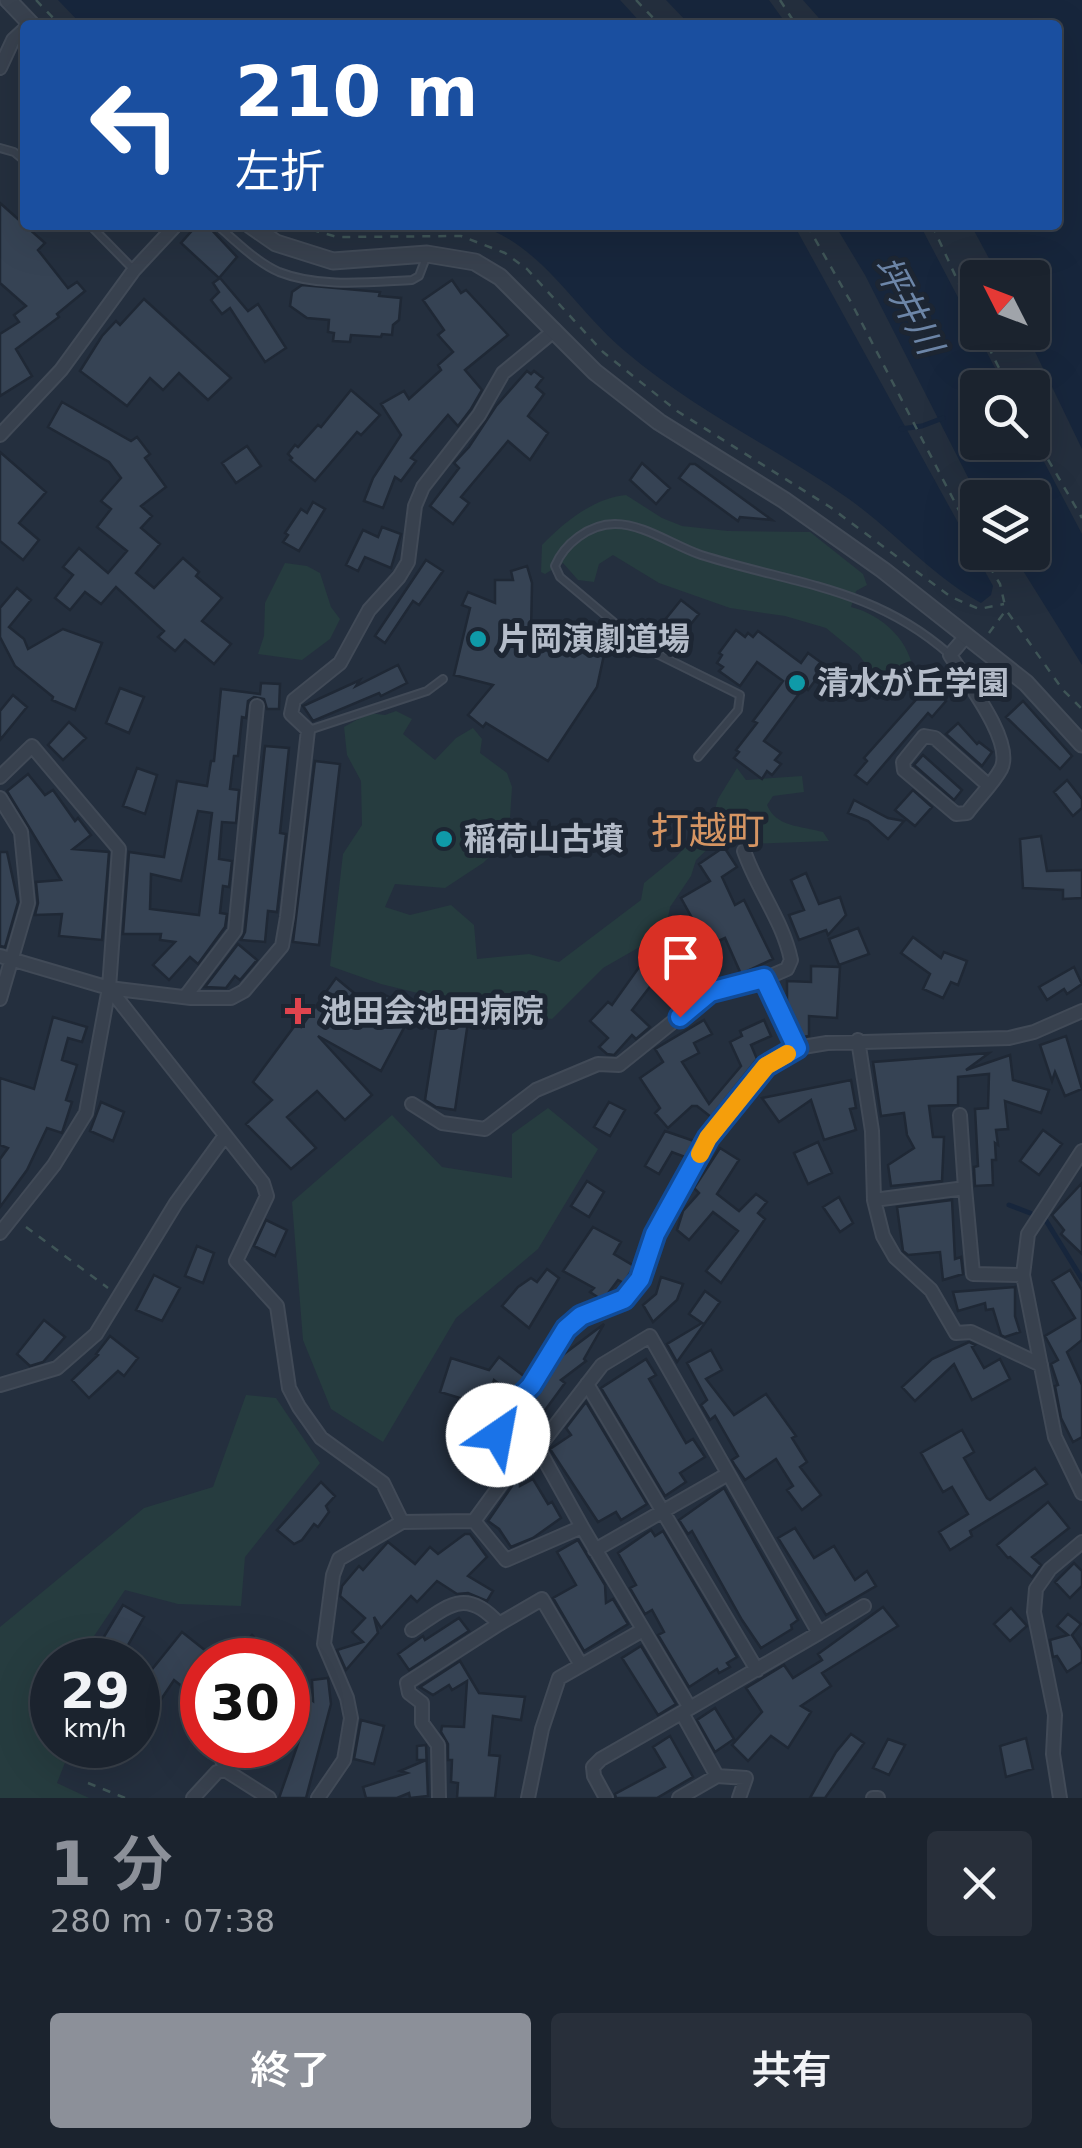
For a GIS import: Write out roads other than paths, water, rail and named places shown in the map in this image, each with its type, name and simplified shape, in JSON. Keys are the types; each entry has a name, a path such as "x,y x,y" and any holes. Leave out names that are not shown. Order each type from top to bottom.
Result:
{"street":[{"path":"8,0 24,20"},
{"path":"0,68 20,34"},
{"path":"0,435 62,370 134,270 171,230"},
{"path":"257,230 276,243 333,261 427,254 474,262 500,277 595,372 659,422 784,500 974,640 1026,683 1082,744"},
{"path":"5,958 110,988 185,997 231,998 244,992 282,946 308,730 291,714 294,700 340,663 369,610 408,562 415,506 423,486 479,415 503,374 555,330"},
{"path":"974,640 950,655 1004,748 1001,770 988,786 966,813 956,814 904,770 903,762 924,736 935,738 988,786"},
{"path":"185,997 235,931 257,706"},
{"path":"0,777 32,746 119,849 110,988 86,1113 54,1165 0,1233"},
{"path":"0,798 20,832 28,903 5,958 0,998"},
{"path":"412,1104 442,1123 485,1129 536,1090 598,1064 619,1065 710,992 787,969 792,960 786,938 753,878 744,851"},
{"path":"764,978 797,1048"},
{"path":"110,988 263,1183 267,1196 236,1261 277,1306 289,1388 298,1407 322,1438 383,1483 402,1522"},
{"path":"474,1521 504,1480 498,1435 502,1415 531,1386 566,1329 581,1316 624,1299 640,1279 655,1234 708,1138 766,1066 797,1048 858,1040 1008,1038 1034,1032 1082,1011"},
{"path":"858,1040 872,1132 874,1200 883,1236 910,1274 931,1290 956,1332 971,1332 1041,1364"},
{"path":"960,1116 973,1274 1023,1275"},
{"path":"0,1385 45,1373 76,1354 96,1334 176,1203 224,1136"},
{"path":"1082,1152 1028,1234 1023,1275 1056,1437 1082,1493"},
{"path":"874,1200 965,1188"},
{"path":"0,1208 13,1217"},
{"path":"717,1776 643,1630 538,1448 602,1365 650,1336 819,1633"},
{"path":"587,1384 757,1670"},
{"path":"596,1550 728,1474"},
{"path":"318,1798 344,1760 350,1718 347,1698 324,1644 332,1575 339,1559 402,1522 474,1521"},
{"path":"474,1521 506,1560 582,1526"},
{"path":"1060,1798 1053,1754 1055,1714 1040,1650 1035,1600 1036,1589 1050,1570 1082,1542"},
{"path":"438,1798 438,1745 422,1722 422,1703 410,1693 406,1682 542,1599 581,1665"},
{"path":"412,1630 452,1604 465,1601 478,1605 499,1624"},
{"path":"606,1798 594,1776 593,1768 600,1759 864,1606"},
{"path":"528,1798 542,1729 559,1678 643,1630"},
{"path":"193,1798 217,1772 225,1770 269,1798"},
{"path":"680,1798 717,1776 746,1778 740,1798"}],"lane":[{"path":"95,230 134,270"},
{"path":"222,230 266,265 309,278 356,282 412,280 419,276 427,254"},
{"path":"698,757 738,710 740,695 642,647 560,577 555,566 560,553 590,530 620,524 700,555 791,576 872,604 896,616 950,655"},
{"path":"308,730 427,691 443,679"}],"water":[{"path":"58,0 620,0 638,20 77,20"},
{"path":"666,0 769,0 783,20 685,20"},
{"path":"803,0 1082,0 1082,449 1050,383 1050,370 1044,370 1034,350 1050,350 1050,260 990,260 974,230 1062,230 1062,20 821,20"},
{"path":"490,230 797,230 960,526 960,570 984,570 993,586 991,595 981,603 963,592 849,499 652,373 608,336 557,280 520,247"},
{"name":"坪井川","path":"838,230 923,230 960,301 960,350 986,350 996,370 960,370 960,460 1043,460 1082,534 1082,665 1023,570 1050,570 1050,480 969,480"}],"waterway":[{"path":"901,429 943,418"},
{"path":"1009,1205 1030,1213"},
{"path":"1045,1219 1082,1279"}],"place":[{"name":"片岡演劇道場","path":"478,639"},
{"name":"清水が丘学園","path":"797,683"},
{"name":"稲荷山古墳","path":"444,839"},
{"name":"池田会池田病院","path":"298,1011"}],"district":[{"name":"打越町","path":"708,831"}]}
